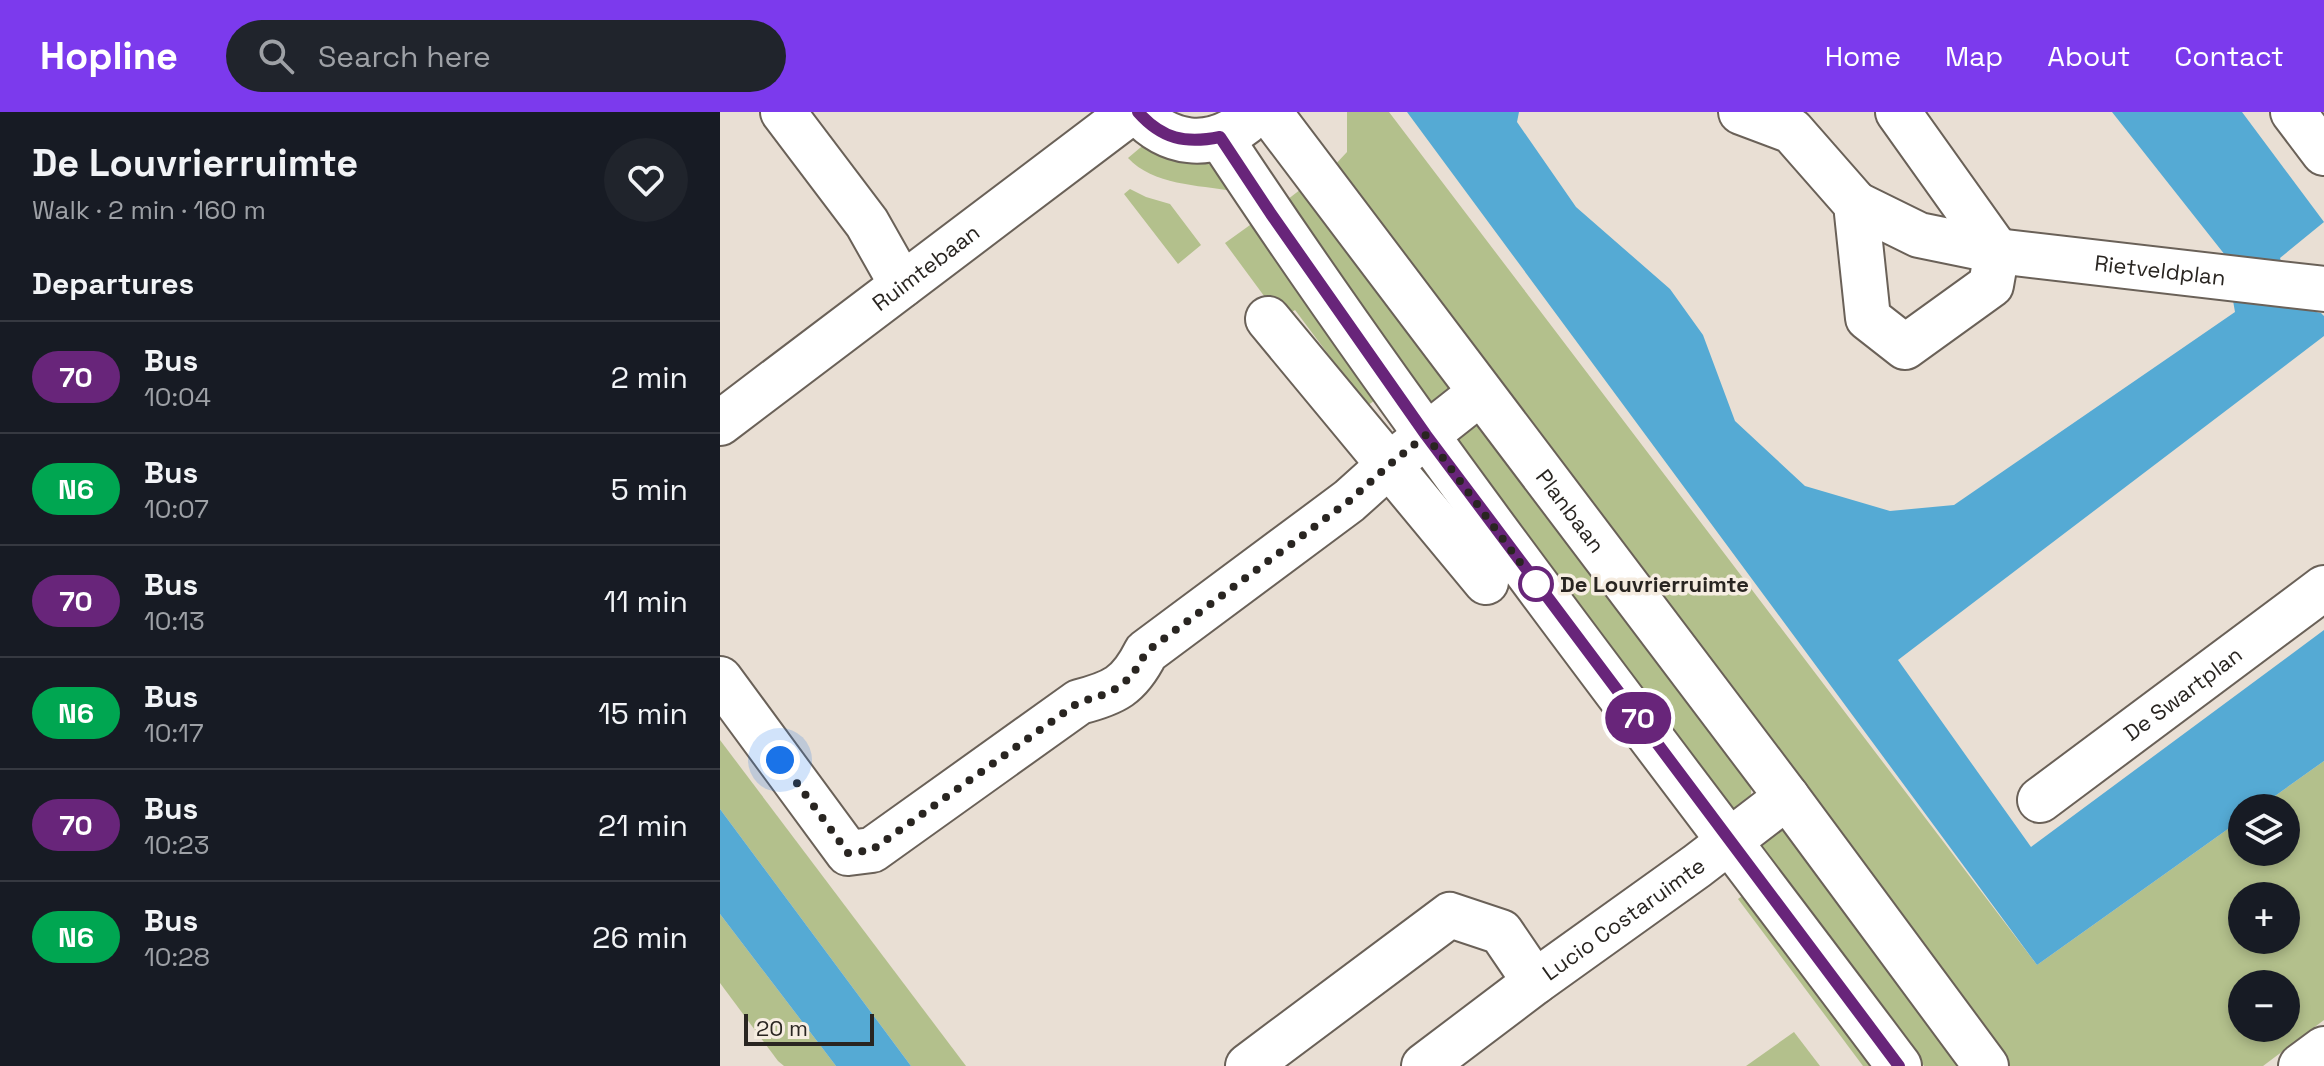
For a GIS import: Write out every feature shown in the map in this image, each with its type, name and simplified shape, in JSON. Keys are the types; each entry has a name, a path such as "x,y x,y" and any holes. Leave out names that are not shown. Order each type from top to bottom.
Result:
{"street":[{"path":"783,112 867,223 902,285"},
{"name":"Ruimtebaan","path":"720,423 1131,112"},
{"path":"1138,112 1164,134 1182,140 1201,141 1236,130 1256,112"},
{"name":"Planbaan","path":"1269,112 1787,797 1986,1066"},
{"name":"Rietveldplan","path":"1741,112 1795,121 1856,204 1919,235 1997,251 2324,289"},
{"path":"1856,204 1868,318 1905,347 1991,285 1997,251 1898,112"},
{"path":"2293,112 2324,153"},
{"path":"1220,137 1426,435 1899,1066"},
{"path":"1268,319 1486,582"},
{"path":"720,679 848,853 872,850 1079,702 1108,694 1135,673 1146,652 1349,501 1480,393"},
{"name":"De Swartplan","path":"2040,800 2324,588"},
{"name":"Lucio Costaruimte","path":"1424,1066 1787,797"},
{"name":"Lucio Costaruimte","path":"1248,1066 1450,915 1501,932 1535,982"},
{"path":"2301,1066 2324,1049"}],"green space":[{"path":"1347,112 1389,112 2037,965 2228,829 2228,866 2300,866 2300,794 2278,794 2324,761 2324,1020 2300,1038 2300,970 2228,970 2228,1042 2295,1042 2263,1066 2010,1066 1332,168 1347,152"},
{"path":"1147,142 1214,166 1233,191 1177,182 1150,174 1128,158"},
{"path":"1305,186 1452,376 1450,393 1428,408 1283,203"},
{"path":"1130,189 1170,204 1201,245 1178,264 1124,194"},
{"path":"1257,220 1382,395 1367,406 1295,310 1281,319 1225,243"},
{"path":"1471,422 1491,425 1752,774 1751,795 1732,810 1454,438"},
{"path":"720,740 966,1066 911,1066 720,809"},
{"path":"1775,825 1792,830 1970,1066 1924,1066 1756,839"},
{"path":"1753,888 1885,1066 1863,1066 1738,899"},
{"path":"720,914 836,1066 784,1066 778,1061 720,983"},
{"path":"1794,1032 1820,1066 1746,1066"}],"water":[{"path":"1407,112 1519,112 1517,122 1576,207 1670,289 1703,335 1735,421 1805,486 1890,511 1954,505 2235,312 2225,255 2112,112 2242,112 2324,222 2280,258 2297,308 2324,316 2324,336 1898,660 2031,847 2324,630 2324,761 2278,794 2228,794 2228,829 2037,965"},
{"path":"720,809 911,1066 836,1066 720,914"}],"bus line":[{"name":"70","path":"1138,112 1164,134 1182,140 1201,141 1220,137 1426,435 1899,1066"}],"place":[{"name":"De Louvrierruimte","path":"1536,584"}],"route":[{"path":"780,760 848,853 872,850 1079,702 1108,694 1135,673 1146,652 1349,501 1426,435 1536,584"}]}
